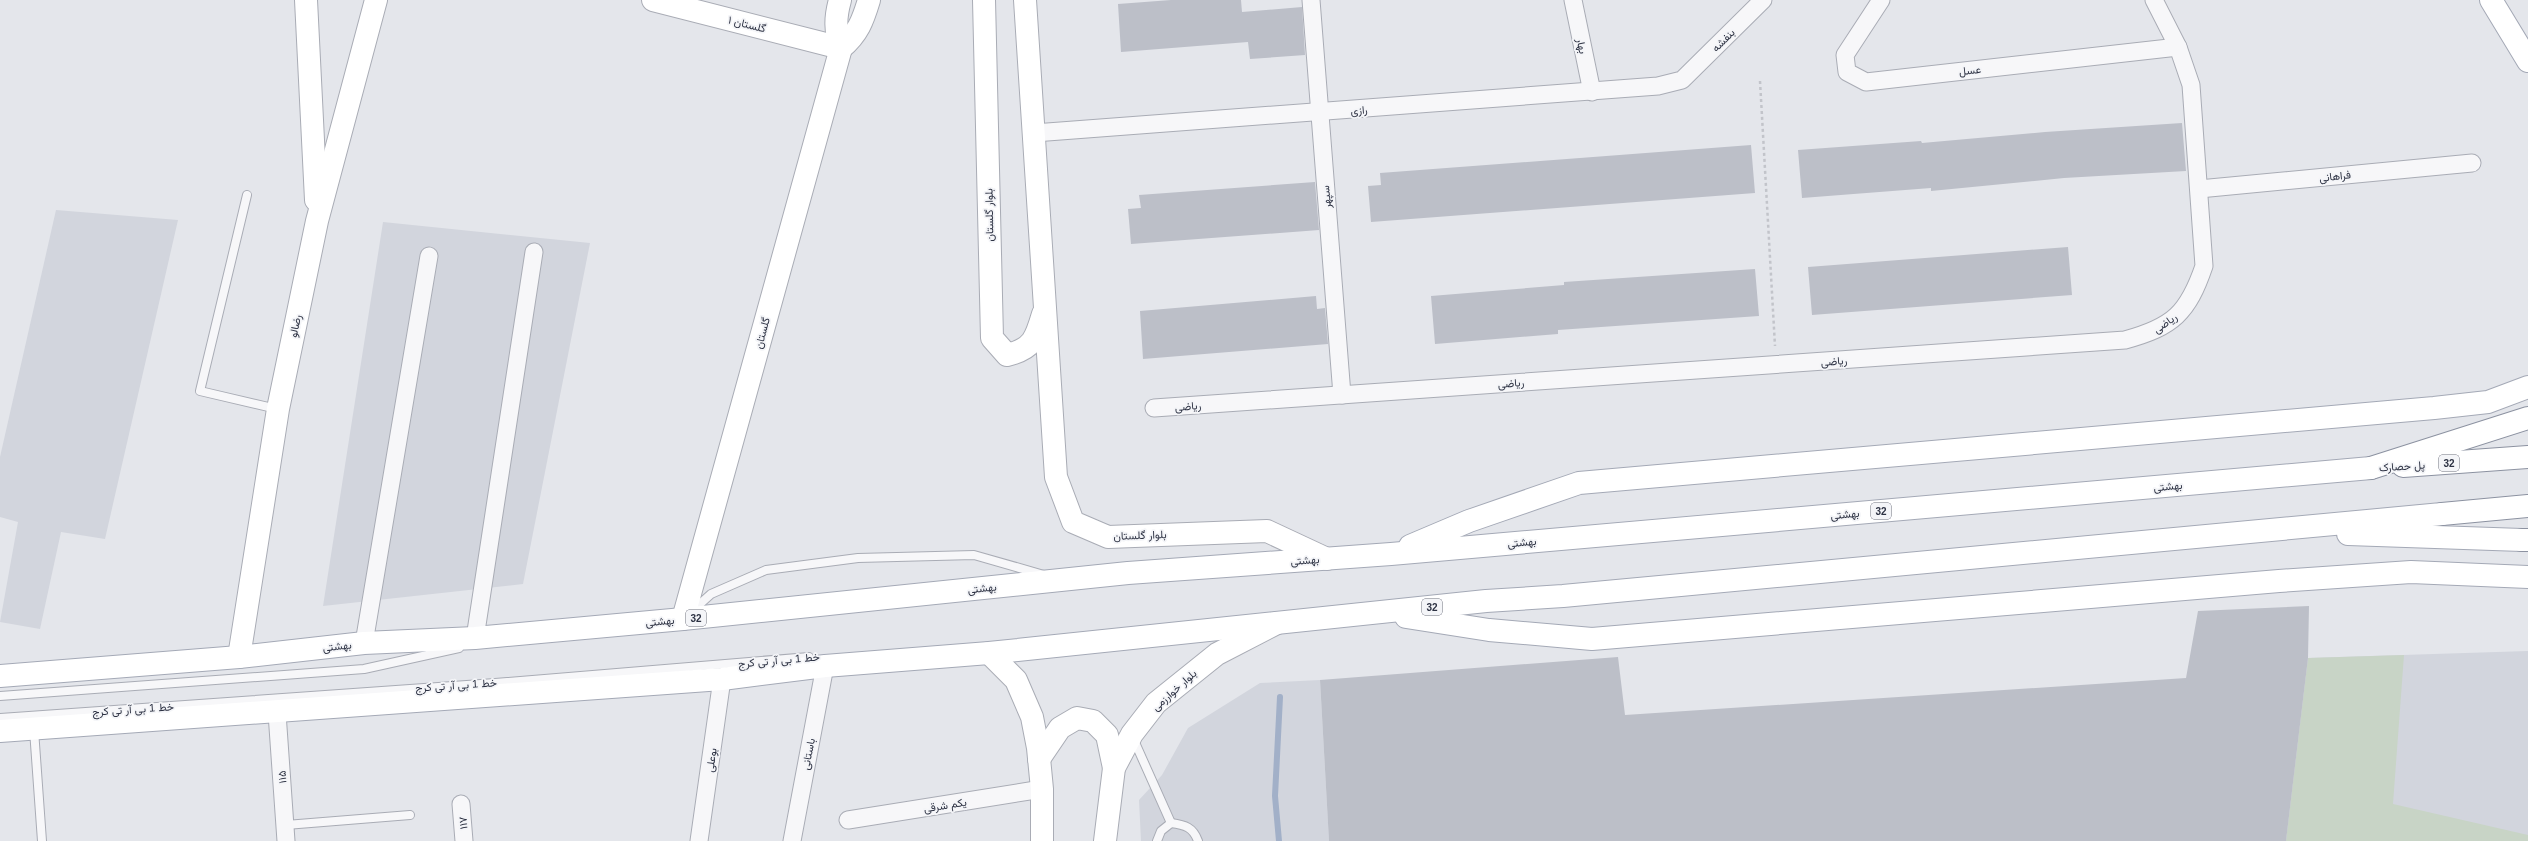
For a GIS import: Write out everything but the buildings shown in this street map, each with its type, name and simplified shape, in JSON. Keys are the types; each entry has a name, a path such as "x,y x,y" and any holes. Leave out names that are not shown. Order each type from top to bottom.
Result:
{"main road":[{"path":"306,0 317,221"},
{"name":"رضالو","path":"239,657 278,409 317,221 376,0"},
{"name":"گلستان ۱","path":"653,0 841,48"},
{"path":"840,0 836,16 835,31 841,48"},
{"name":"گلستان","path":"683,619 841,48 852,38 862,24 869,0"},
{"name":"بلوار گلستان","path":"984,0 992,338 1007,355 1022,352 1036,339 1046,306"},
{"name":"بلوار گلستان","path":"1025,0 1056,476 1073,522 1108,537 1267,531 1327,559"},
{"path":"2491,0 2528,61"},
{"path":"1391,554 1470,521 1579,483 2434,408 2488,402 2528,387"},
{"path":"2371,468 2528,418"},
{"name":"پل حصارک","path":"2371,468 2528,457"},
{"name":"بهشتى","path":"1391,554 2371,468"},
{"name":"32","path":"0,731 277,713 722,679 827,660 911,659 988,653 1377,613 1486,600 1611,592 2528,506"},
{"path":"2281,530 2402,537 2525,540"},
{"name":"بهشتی","path":"0,676 239,657 364,643 510,635 683,619 1060,579 1391,554"},
{"path":"1377,613 1489,630 1592,639 2395,573 2526,575"},
{"name":"بلوار خوارزمی","path":"1105,841 1114,768 1132,734 1156,703 1194,671 1218,654 1278,622"},
{"path":"988,653 1016,680 1032,718 1039,759 1042,789 1042,841"},
{"path":"1039,759 1060,728 1077,718 1093,721 1107,735 1114,768"}],"street":[{"name":"سپهر","path":"1311,0 1342,395"},
{"name":"بهار","path":"1573,0 1592,92"},
{"name":"بنفشه","path":"1682,80 1763,0"},
{"name":"عسل","path":"1881,0 1844,55 1847,72 1866,82 2178,47"},
{"name":"ریاضی","path":"1154,408 2126,340 2153,332 2177,316 2195,294 2204,266 2191,85 2178,47 2154,0"},
{"name":"رازی","path":"1034,133 1592,92 1658,86 1682,80"},
{"name":"فراهانی","path":"2199,190 2472,163"},
{"path":"475,638 534,252"},
{"path":"364,643 429,256"},
{"name":"باستانی","path":"792,841 827,660"},
{"name":"بوعلی","path":"699,841 722,679"},
{"name":"۱۱۵","path":"277,713 286,833"},
{"name":"یکم شرقی","path":"848,820 1042,789"},
{"name":"۱۱۷","path":"461,804 464,841"}],"lane":[{"path":"247,195 200,391 278,409"},
{"path":"683,619 711,594 766,570 858,558 974,555 1060,579"},
{"name":"خط 1 بی آر تی کرج","path":"0,696 364,669 510,635"},
{"name":"خط 1 بی آر تی کرج","path":"0,718 827,660"},
{"path":"34,729 42,841"},
{"path":"1132,734 1171,823"},
{"path":"286,833 410,815"},
{"path":"1157,841 1161,831 1171,823 1185,825 1195,832 1198,841"}],"path":[{"path":"1760,81 1776,365"}],"shaded area":[{"path":"56,210 178,220 105,539 61,532 40,629 0,622 18,522 0,517 0,457"},
{"path":"383,222 590,243 523,584 323,606"},
{"path":"2528,651 2528,841 2286,841 2308,658"},
{"path":"1320,680 1329,841 1141,841 1139,800 1162,775 1188,728 1260,683"}],"green space":[{"path":"2404,655 2393,804 2528,835 2528,841 2286,841 2308,658"}],"waterway":[{"path":"1279,841 1275,796 1280,697"}]}
